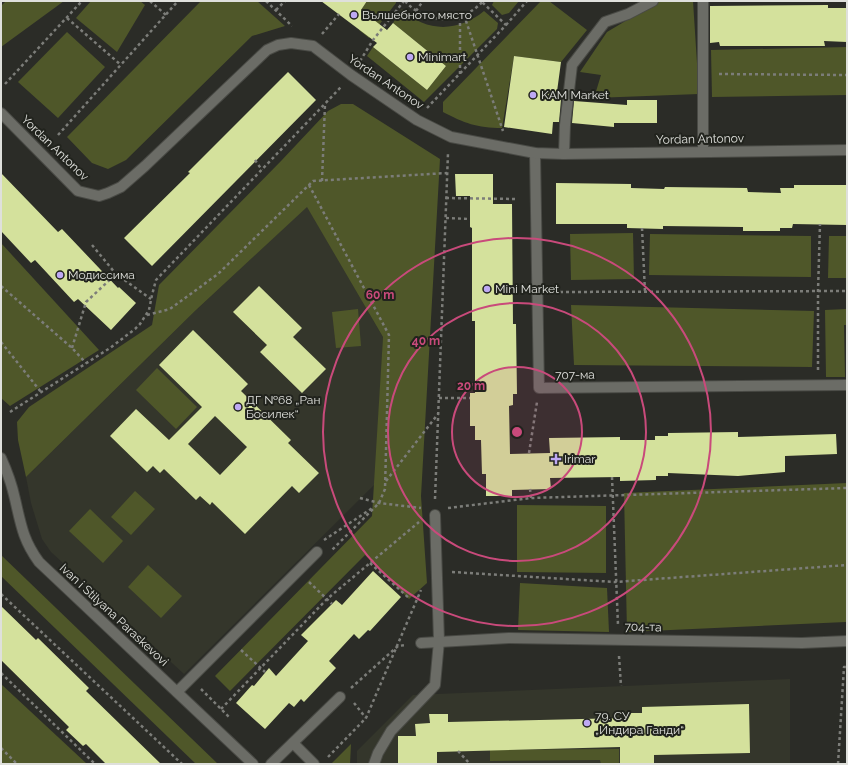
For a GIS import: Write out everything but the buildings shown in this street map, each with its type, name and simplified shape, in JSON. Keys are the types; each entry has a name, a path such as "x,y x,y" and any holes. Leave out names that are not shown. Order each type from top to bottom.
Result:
{"street":[{"path":"564,154 572,65 605,22 628,14 653,1"},
{"path":"703,1 703,152"},
{"name":"Yordan Antonov","path":"1,113 78,191 99,196 121,187 267,50 272,47 291,43 312,46 351,75 417,120 451,137 535,153 564,154 847,150"},
{"name":"707-ма","path":"535,153 539,388 847,384"},
{"name":"Ivan i Stilyana Paraskevovi","path":"1,458 14,494 20,525 32,552 39,562 253,764"},
{"path":"374,764 378,753 391,731 435,685 439,641 435,512"},
{"path":"177,692 321,550"},
{"name":"704-та","path":"421,643 509,638 802,643 847,641"},
{"path":"271,764 340,698"},
{"path":"293,743 314,764"}],"path":[{"path":"5,84 82,1"},
{"path":"150,1 166,15"},
{"path":"58,135 178,1"},
{"path":"266,1 293,27"},
{"path":"276,10 285,1"},
{"path":"351,75 373,40 405,1 416,11 428,17 444,20 460,17 470,12 482,1 506,25"},
{"path":"416,11 424,1"},
{"path":"426,110 527,1"},
{"path":"321,36 339,14"},
{"path":"464,15 503,132"},
{"path":"460,17 460,74"},
{"path":"67,18 121,65"},
{"path":"703,74 847,75"},
{"path":"10,412 110,348 136,329 149,310 156,280 342,86"},
{"path":"322,181 326,104"},
{"path":"435,512 448,152"},
{"path":"254,160 262,170"},
{"path":"146,315 170,309 218,274 313,181 447,173"},
{"path":"309,185 389,335 385,489 379,503 321,550"},
{"path":"446,198 516,198"},
{"path":"446,218 470,219"},
{"path":"818,385 820,224"},
{"path":"642,228 645,292"},
{"path":"92,245 116,274 151,300"},
{"path":"72,348 86,302 116,274"},
{"path":"1,286 72,348 86,363"},
{"path":"538,292 847,291"},
{"path":"1,342 41,392"},
{"path":"529,453 539,388"},
{"path":"439,398 470,398"},
{"path":"386,481 438,414"},
{"path":"612,477 615,582 621,686"},
{"path":"360,498 379,503 435,512 531,498 847,488"},
{"path":"530,489 531,498"},
{"path":"321,550 379,503"},
{"path":"221,708 327,599 435,512"},
{"path":"370,563 410,599"},
{"path":"437,571 615,582 847,565"},
{"path":"304,578 332,604"},
{"path":"326,759 366,718 398,646 422,585"},
{"path":"1,594 182,764"},
{"path":"340,698 398,646 421,643"},
{"path":"236,646 265,672"},
{"path":"838,764 844,667 847,667"},
{"path":"1,673 95,764"},
{"path":"197,685 231,719"},
{"path":"1,748 18,764"},
{"path":"458,751 470,764"}],"shaded area":[{"name":"ДГ №68 „Ран Босилек“","path":"307,206 383,337 375,484 184,674 51,552 42,539 31,503 26,477 196,310"},
{"name":"79. СУ „Индира Ганди“","path":"790,679 790,764 357,764 357,751 413,695"}],"green space":[{"path":"6,1 64,1 1,47 1,6"},
{"path":"91,1 140,1 145,5 117,52 76,18"},
{"path":"201,1 257,1 285,26 252,36 126,160 108,169 92,163 67,137"},
{"path":"367,1 396,1 369,38 359,30 369,17 361,10"},
{"path":"494,1 519,1 509,13 502,15 492,5"},
{"path":"541,1 549,1 587,30 561,62 514,56 502,128 471,124 443,112 443,102"},
{"path":"659,1 693,1 699,94 594,98 601,75 580,72 607,32"},
{"path":"402,9 411,17 421,22 432,26 443,27 464,23 484,11 498,23 497,29 424,102 367,56 373,47 427,90 446,66 393,23"},
{"path":"67,32 105,67 58,118 18,82"},
{"path":"847,47 847,95 712,97 711,50"},
{"path":"341,104 353,104 440,159 421,496 427,583 409,599 365,555 230,691 215,676 372,516 383,337 307,207 196,310 26,477 18,440 17,422 29,407 152,325 159,285 328,111"},
{"path":"633,233 634,279 571,280 570,234"},
{"path":"650,234 811,236 811,277 649,275"},
{"path":"829,236 847,236 847,278 828,278"},
{"path":"1,243 99,350 10,406 1,398"},
{"path":"571,305 814,311 812,367 574,365"},
{"path":"358,309 361,346 336,348 332,312"},
{"path":"847,309 847,325 844,325 845,377 826,377 825,310"},
{"path":"157,368 197,407 176,429 136,390"},
{"path":"847,483 846,622 627,632 624,493"},
{"path":"135,491 155,509 131,535 111,517"},
{"path":"517,505 606,506 606,573 517,572"},
{"path":"90,509 123,541 103,563 69,531"},
{"path":"1,555 218,764 196,764 1,576"},
{"path":"148,565 182,596 161,618 128,587"},
{"path":"520,583 607,588 609,632 518,630"},
{"path":"1,684 87,764 1,764"},
{"path":"351,744 350,764 331,764"},
{"path":"619,749 619,764 601,764 600,760 490,761 490,750"}],"place":[{"name":"Вълшебното място","path":"354,15"},
{"name":"Minimart","path":"410,57"},
{"name":"KAM Market","path":"533,95"},
{"name":"Модиссима","path":"60,275"},
{"name":"Mini Market","path":"487,289"},
{"name":"ДГ №68 „Ран Босилек“","path":"238,407"},
{"name":"Irimar","path":"556,459"},
{"name":"79. СУ „Индира Ганди“","path":"587,723"}]}
